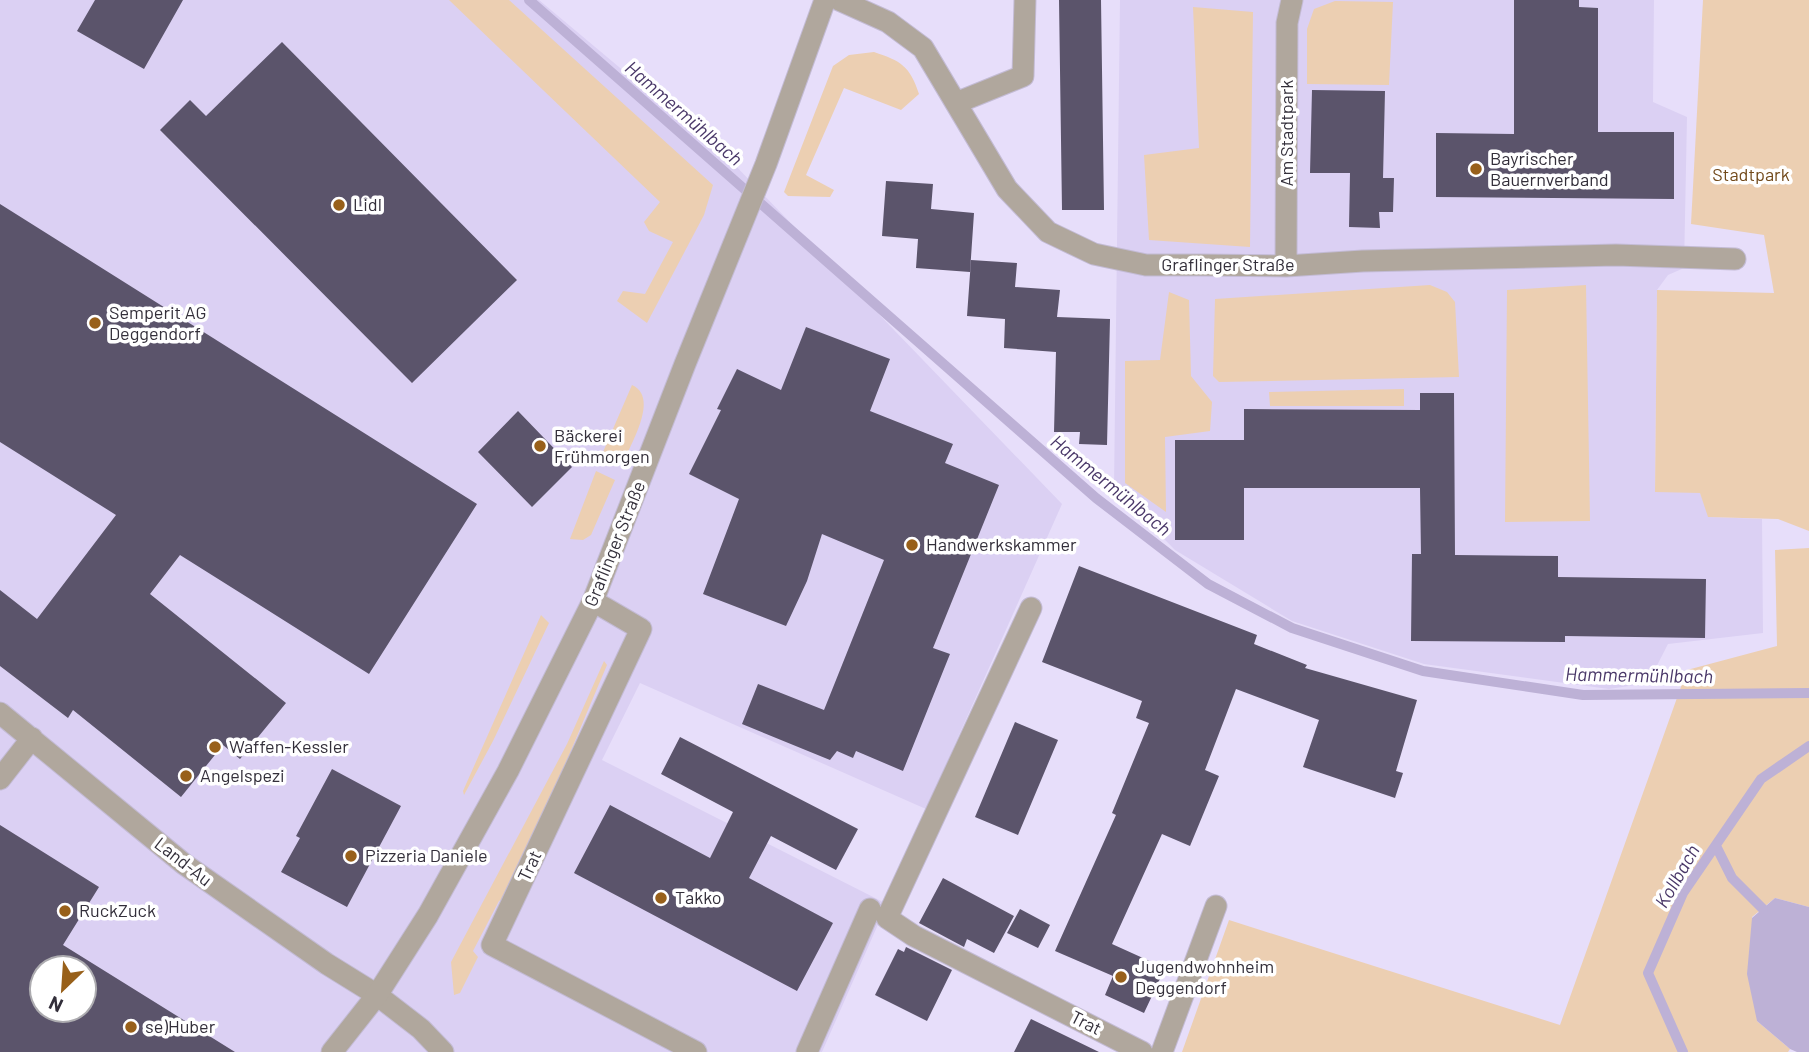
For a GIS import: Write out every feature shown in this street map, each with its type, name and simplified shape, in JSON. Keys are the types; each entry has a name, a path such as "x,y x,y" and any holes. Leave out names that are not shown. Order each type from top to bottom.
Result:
{"street":[{"name":"Graflinger Straße","path":"332,1052 377,995 428,915 508,771 593,601 766,164 825,0"},
{"name":"Graflinger Straße","path":"839,0 888,22 923,48 1007,189 1048,232 1094,254 1146,265 1286,266 1363,261 1604,256 1735,259"},
{"path":"956,103 1023,76 1025,0"},
{"name":"Am Stadtpark","path":"1286,266 1287,23 1292,0"},
{"name":"Trat","path":"593,601 641,629 492,945 696,1052"},
{"name":"Trat","path":"1031,608 887,918 914,936 1142,1052"},
{"name":"Land-Au","path":"0,713 194,872 327,964 377,995"},
{"path":"0,779 32,738"},
{"path":"1163,1052 1216,906"},
{"path":"807,1052 870,909"},
{"path":"377,995 421,1029 443,1052"}],"shaded area":[{"path":"0,0 539,0 730,160 1062,504 926,809 640,683 602,760 887,904 822,1052 0,1052"},
{"path":"1120,0 1654,0 1653,102 1687,117 1684,268 1668,275 1657,290 1655,492 1700,492 1709,517 1762,519 1763,633 1668,644 1648,683 1609,689 1424,664 1292,621 1175,550 1114,488"},
{"path":"1775,898 1809,907 1809,1052 1790,1049 1757,1021 1747,974 1752,918"}],"green space":[{"path":"449,0 509,0 713,185 704,215 647,323 617,301 623,291 645,294 673,242 649,231 644,222 660,202"},
{"name":"Stadtpark","path":"1703,0 1809,0 1809,531 1778,519 1708,517 1700,493 1655,492 1657,290 1774,293 1764,235 1691,224"},
{"path":"1335,1 1393,2 1389,85 1307,84 1307,29 1314,9"},
{"path":"1193,7 1253,12 1250,247 1149,240 1144,155 1199,148"},
{"path":"874,52 903,66 912,77 919,94 901,110 844,88 806,175 834,190 830,197 788,196 784,192 833,66 849,55"},
{"path":"1430,285 1447,292 1455,302 1459,377 1219,382 1213,376 1215,299"},
{"path":"1586,285 1590,521 1505,522 1507,290"},
{"path":"1169,292 1189,300 1191,376 1212,402 1210,431 1165,437 1166,512 1125,483 1125,361 1160,360"},
{"path":"632,385 640,391 643,409 624,461 603,452"},
{"path":"1404,389 1404,406 1270,406 1269,392"},
{"path":"596,471 615,480 591,535 583,540 570,539"},
{"path":"1809,548 1809,907 1775,898 1752,917 1757,1021 1790,1049 1788,1052 1182,1052 1229,920 1560,1025 1687,670 1777,646 1775,550"},
{"path":"541,615 549,623 464,795 463,791"},
{"path":"604,661 607,665 508,896 499,901 473,951 478,957 460,993 454,995 451,962 567,744"}],"building":[{"path":"95,0 183,0 144,69 77,31"},
{"path":"1059,0 1101,0 1104,210 1062,210"},
{"path":"1514,0 1579,0 1579,7 1598,8 1598,132 1674,132 1674,199 1436,197 1436,133 1514,134"},
{"name":"Lidl","path":"282,42 517,280 412,383 160,130 190,100 206,116"},
{"path":"1312,90 1385,91 1383,178 1394,178 1393,212 1379,212 1380,228 1349,227 1350,173 1310,173"},
{"path":"886,181 933,184 931,209 974,213 970,272 916,268 918,239 882,236"},
{"name":"Semperit AG Deggendorf","path":"0,204 477,504 369,674 180,555 150,594 286,703 240,759 223,745 181,797 73,710 68,718 0,666 0,590 37,619 116,515 0,442"},
{"path":"971,260 1017,263 1015,287 1060,290 1057,317 1110,319 1107,445 1079,444 1080,432 1054,432 1056,352 1004,348 1005,319 967,316"},
{"name":"Handwerkskammer","path":"806,327 890,359 870,411 953,444 945,463 999,485 933,648 950,654 903,771 856,751 853,758 837,751 830,760 742,724 758,684 824,710 884,560 822,534 807,581 786,626 703,594 739,499 689,474 721,410 717,409 737,369 781,390"},
{"path":"1420,393 1454,393 1455,555 1558,556 1558,577 1706,579 1705,638 1565,636 1565,642 1411,641 1412,554 1421,554 1420,488 1244,488 1244,540 1175,540 1175,440 1244,440 1244,409 1420,410"},
{"path":"518,411 572,467 532,507 478,452"},
{"path":"1079,566 1257,635 1254,644 1307,665 1305,668 1417,700 1396,771 1403,773 1395,798 1303,767 1319,720 1236,689 1205,770 1219,776 1190,846 1162,834 1112,944 1165,968 1144,1013 1105,995 1113,976 1055,951 1116,815 1112,813 1149,723 1136,718 1142,701 1042,662"},
{"path":"1015,722 1058,740 1018,835 975,817"},
{"path":"680,737 858,829 836,870 771,836 749,878 833,923 797,991 574,873 610,805 710,858 733,812 661,774"},
{"path":"332,769 401,806 347,907 281,872 300,838 296,836"},
{"path":"0,825 99,887 63,945 77,954 28,954 28,1024 98,1024 98,967 235,1052 0,1052"},
{"path":"943,878 1014,916 994,953 967,939 964,947 919,923"},
{"path":"1020,909 1050,925 1038,948 1007,933"},
{"path":"906,947 952,970 927,1021 875,995 898,949 904,952"},
{"path":"1031,1019 1099,1052 1014,1052"}],"waterway":[{"name":"Hammermühlbach","path":"529,0 1096,498 1208,584 1292,628 1423,671 1583,695 1809,693"},
{"name":"Kollbach","path":"1683,1052 1648,973 1683,893 1761,779 1809,746"},
{"path":"1716,846 1732,878 1763,909"}],"place":[{"name":"Bayrischer Bauernverband","path":"1476,169"},
{"name":"Lidl","path":"339,205"},
{"name":"Semperit AG Deggendorf","path":"95,323"},
{"name":"Bäckerei Frühmorgen","path":"540,446"},
{"name":"Handwerkskammer","path":"912,545"},
{"name":"Waffen-Kessler","path":"215,747"},
{"name":"Angelspezi","path":"186,776"},
{"name":"Pizzeria Daniele","path":"351,856"},
{"name":"Takko","path":"661,898"},
{"name":"RuckZuck","path":"65,911"},
{"name":"Jugendwohnheim Deggendorf","path":"1121,977"},
{"name":"se)Huber","path":"131,1027"}]}
